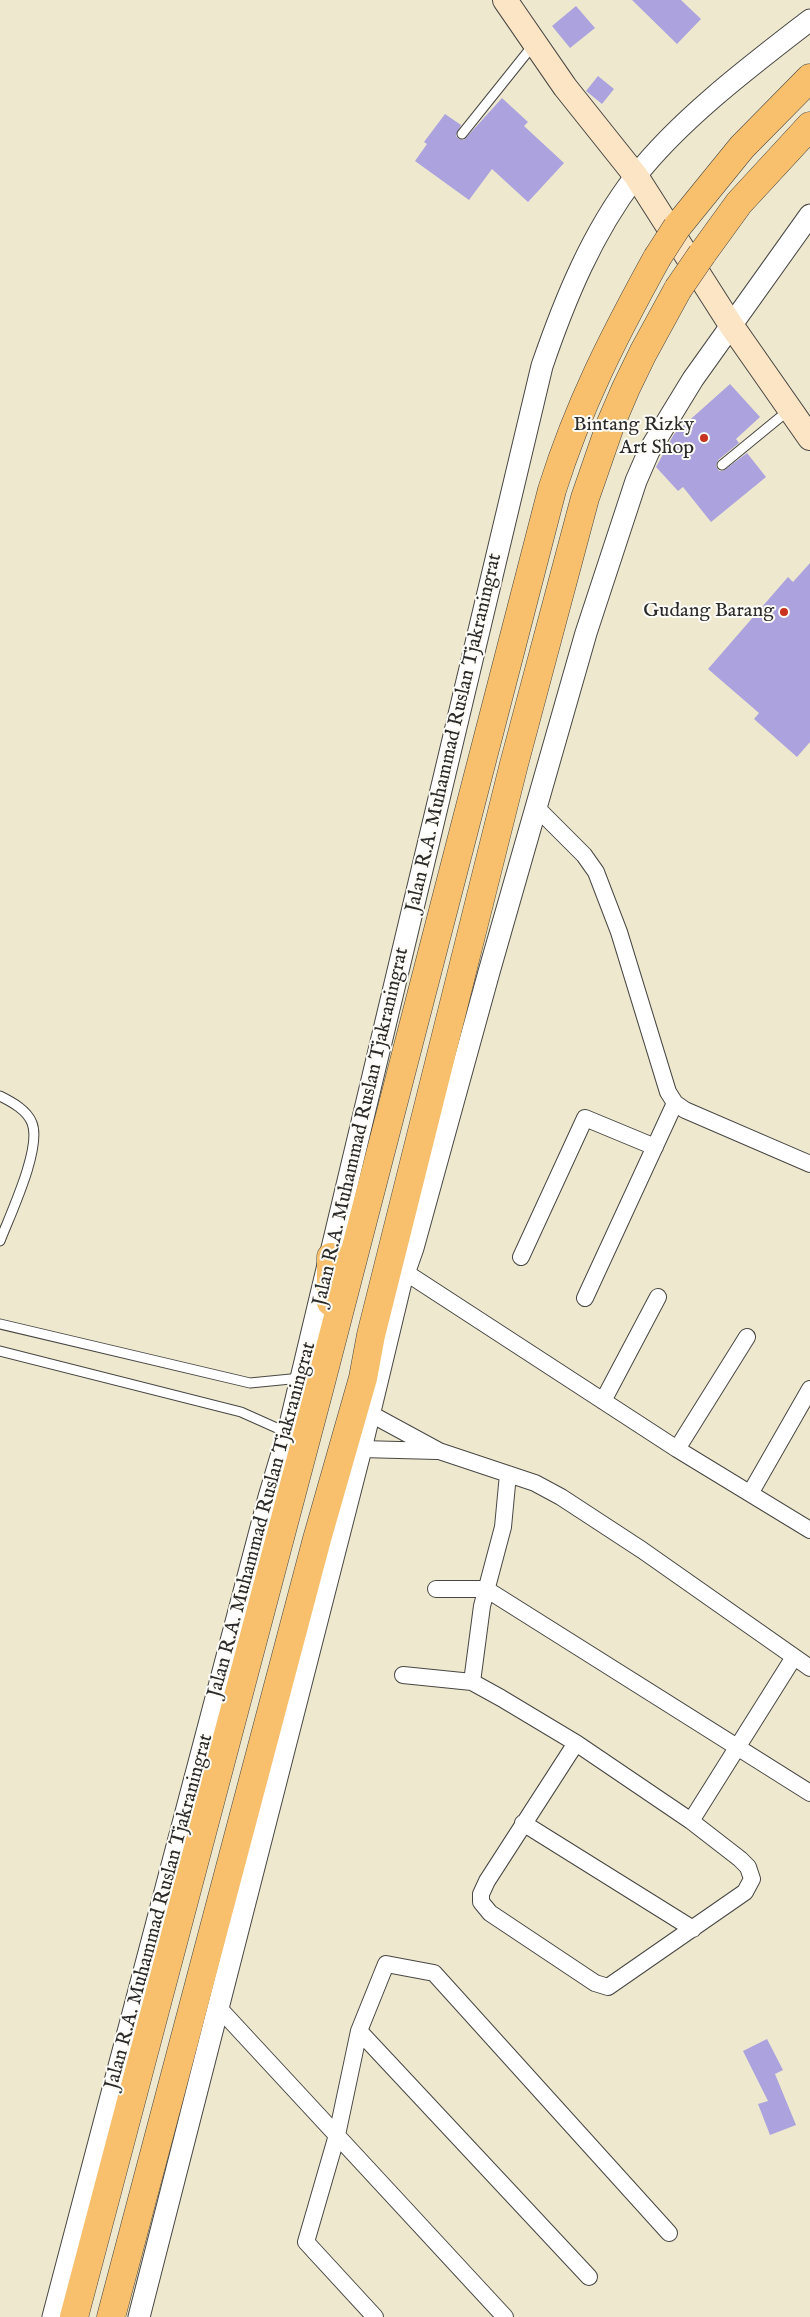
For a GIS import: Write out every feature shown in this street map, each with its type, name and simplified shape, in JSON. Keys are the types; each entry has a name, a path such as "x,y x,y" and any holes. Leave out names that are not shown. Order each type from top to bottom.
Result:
{"highway":[{"name":"Jalan R.A. Muhammad Ruslan Tjakraningrat","path":"71,2300 310,1384 333,1331 552,490 568,437 596,373 657,258 677,227 742,147 810,78"},
{"path":"111,2317 317,1539 363,1378 371,1335 510,783 585,498 611,423 626,388 678,289 739,203 810,126"},
{"path":"331,1257 333,1331"},
{"path":"371,1335 387,1310 403,1277"},
{"path":"363,1378 368,1398 369,1413"},
{"path":"288,1433 300,1412 310,1384"}],"main road":[{"path":"505,0 534,44 610,146 636,176 731,325 810,438"}],"street":[{"name":"Jalan R.A. Muhammad Ruslan Tjakraningrat","path":"310,1384 331,1257 542,366 573,282 607,218 636,176 685,124 769,52 810,20"},
{"path":"139,2317 361,1449 403,1277 416,1238 586,633 636,482 649,451 664,424 731,325 810,215"},
{"path":"536,807 584,855 596,872 619,932 668,1092 675,1103 685,1110 810,1164"},
{"path":"585,1298 675,1103"},
{"path":"521,1257 586,1118 655,1147"},
{"path":"403,1277 810,1530"},
{"path":"603,1401 658,1297"},
{"path":"677,1449 747,1337"},
{"path":"751,1492 810,1389"},
{"path":"369,1413 439,1451 536,1483 589,1515 810,1668"},
{"name":"Jalan R.A. Muhammad Ruslan Tjakraningrat","path":"53,2317 71,2300 268,1497 288,1433"},
{"path":"361,1449 439,1451"},
{"path":"472,1682 477,1633 507,1503 508,1474"},
{"path":"436,1590 486,1590 738,1746 810,1793"},
{"path":"691,1821 794,1657"},
{"path":"402,1675 472,1682 576,1743 691,1821 748,1867 752,1875 751,1884 745,1892 608,1987 595,1983 490,1913 481,1902 481,1894 487,1881 576,1743"},
{"path":"523,1823 693,1929"},
{"path":"375,2317 306,2242 337,2135 359,2031 386,1964 434,1973 669,2233"},
{"path":"218,2006 505,2317"},
{"path":"359,2031 589,2277"}],"lane":[{"path":"462,134 534,44"},
{"path":"722,466 789,410"},
{"path":"0,1096 18,1106 30,1118 33,1125 34,1141 30,1161 0,1241"},
{"path":"0,1324 250,1383 310,1384"},
{"path":"0,1351 241,1412 288,1433"}],"building":[{"path":"632,0 681,0 701,19 677,44"},
{"path":"576,6 595,28 570,48 552,26"},
{"path":"598,76 614,89 602,104 586,91"},
{"path":"502,98 528,122 524,126 564,163 528,202 492,169 469,200 415,161 427,144 424,142 445,114 461,125 456,136 464,140"},
{"name":"Bintang Rizky Art Shop","path":"730,384 760,417 736,439 739,443 718,460 716,466 719,471 723,471 747,453 766,477 711,522 683,487 678,491 656,467 674,434"},
{"name":"Gudang Barang","path":"810,563 810,742 797,757 754,719 759,713 708,669 788,577 793,582"},
{"path":"767,2039 783,2070 775,2074 796,2125 770,2135 758,2104 768,2101 743,2051"}],"place":[{"name":"Bintang Rizky Art Shop","path":"704,438"},
{"name":"Gudang Barang","path":"784,612"}]}
